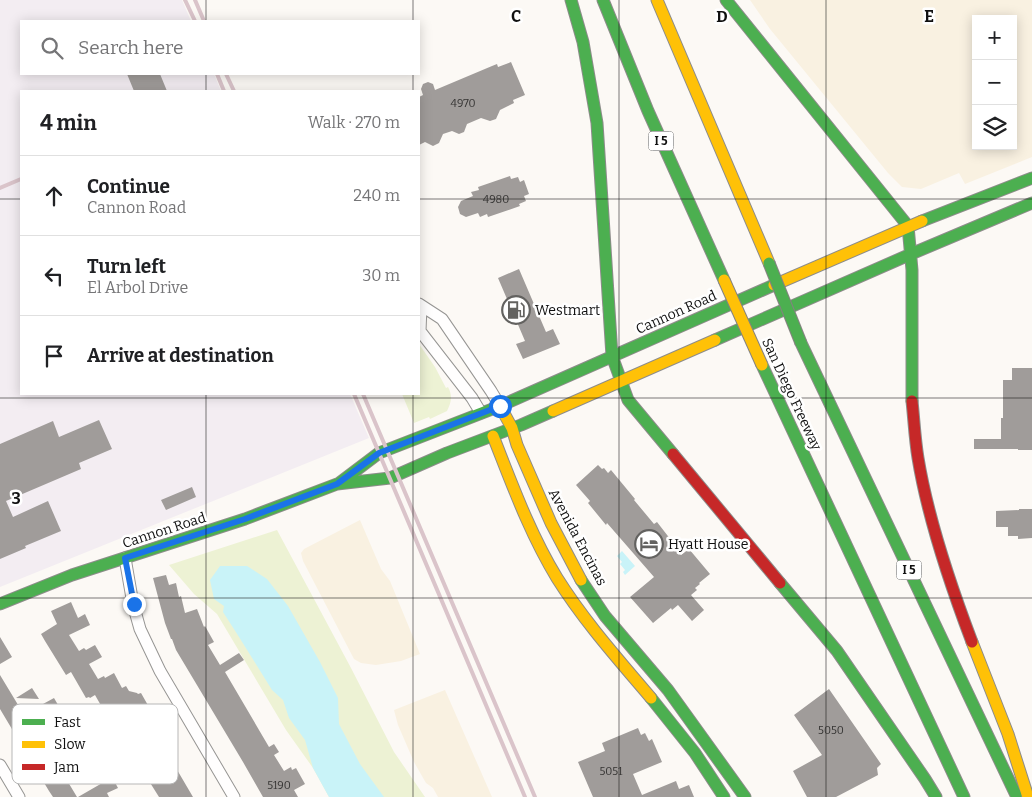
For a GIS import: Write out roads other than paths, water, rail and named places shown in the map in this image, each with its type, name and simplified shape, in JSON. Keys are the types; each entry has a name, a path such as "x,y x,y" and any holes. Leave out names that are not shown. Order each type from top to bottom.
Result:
{"main road":[{"path":"571,0 583,42 597,123 612,356 628,400 837,651 936,797"},
{"name":"San Diego Freeway","path":"603,0 648,110 762,365 964,797"},
{"name":"I 5","path":"657,0 801,343 1017,797"},
{"path":"726,0 908,226 912,270 912,398 918,458 930,517 958,605 1008,734 1028,797"},
{"name":"Cannon Road","path":"337,484 379,453 500,406 908,226 1032,178"},
{"name":"Cannon Road","path":"0,604 72,575 245,519 337,484 390,478 447,453 521,425 910,254 1032,203"},
{"name":"Avenida Encinas","path":"500,406 512,428 517,445 551,523 578,575 605,616 668,690 745,797"},
{"path":"493,436 522,508 557,578 601,639 658,704 695,753 724,797"}],"street":[{"name":"Avenida Encinas","path":"420,305 442,319 492,391 500,406"},
{"name":"Avenida Encinas","path":"420,305 420,331 472,398 481,413"},
{"path":"125,558 140,629 160,671 234,797"},
{"path":"0,765 19,797"}],"water":[{"path":"622,551 635,566 625,575 623,572 625,570 620,564 622,562 617,556"},
{"path":"220,566 247,566 267,579 288,606 338,698 339,724 360,764 384,797 329,797 313,768 305,740 289,718 283,700 272,690 223,612 224,606 214,599 210,580"}],"railway":[{"path":"185,0 195,20"},
{"path":"195,0 204,20"},
{"path":"217,75 224,90"},
{"path":"226,75 234,90"},
{"path":"0,188 20,179"},
{"path":"354,395 525,797"},
{"path":"363,395 535,797"}],"place":[{"name":"Westmart","path":"516,310"},
{"name":"Hyatt House","path":"649,544"}]}
